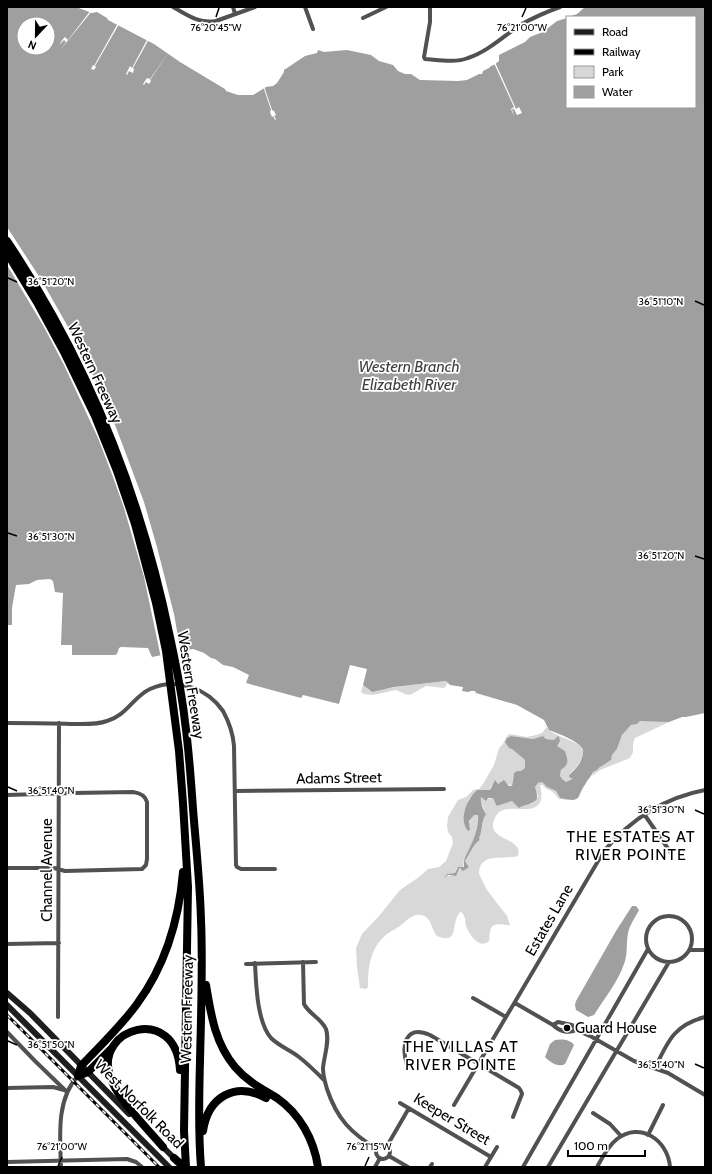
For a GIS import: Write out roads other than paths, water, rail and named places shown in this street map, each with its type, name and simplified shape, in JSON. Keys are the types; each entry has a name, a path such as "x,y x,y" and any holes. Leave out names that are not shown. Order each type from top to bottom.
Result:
{"highway":[{"name":"Western Freeway","path":"7,241 62,332 86,382 117,454 142,528 161,594 174,654 185,722 200,901 202,967 199,1096 201,1167"},
{"name":"Western Freeway","path":"7,253 38,304 73,369 95,416 117,471 135,524 156,602 166,651 184,803 188,887 184,1167"},
{"path":"78,1076 82,1066 138,1003 160,963 176,920 181,889 185,841"},
{"path":"202,967 211,1019 223,1049 229,1059 244,1076 254,1085 277,1099 293,1113 312,1142 318,1167"},
{"path":"78,1076 88,1072 128,1033 140,1029 152,1029 157,1031 172,1042 178,1053 180,1107 184,1135"},
{"path":"113,1046 110,1052 108,1065 108,1071 112,1081 126,1103 163,1147"},
{"path":"200,1143 205,1119 215,1103 220,1098 231,1093 238,1091 250,1092 271,1101 291,1119 303,1136 307,1145 312,1167"},
{"path":"174,1158 184,1167"}],"street":[{"path":"173,7 204,22 216,21 255,7"},
{"path":"233,7 235,14"},
{"path":"305,7 313,29"},
{"path":"363,18 386,7"},
{"path":"430,7 430,22 423,55 425,59 436,60 458,60 469,58 476,55 526,22 560,7"},
{"path":"7,723 93,724 108,721 128,710 140,695 150,689 165,684 189,686 211,699 222,711 230,725 234,746 236,865 241,869 275,869"},
{"name":"Channel Avenue","path":"58,1017 59,723"},
{"name":"Adams Street","path":"235,791 444,789"},
{"name":"Estates Lane","path":"454,1105 601,856 631,823 644,814 678,797 705,790"},
{"path":"7,795 58,793 142,794 146,799 147,856 146,865 142,869 65,871 54,868 7,868"},
{"path":"644,814 671,853"},
{"path":"672,916 683,920 690,929 692,939 690,950 681,959 669,962 659,960 648,949 647,944 647,933 652,923 662,918 672,916"},
{"path":"7,944 58,943"},
{"path":"523,1167 648,949"},
{"path":"690,950 705,950"},
{"path":"303,962 304,1004 306,1008 320,1020 327,1034 323,1069 324,1080 332,1103 341,1119 354,1134 377,1148"},
{"path":"246,964 316,962"},
{"path":"548,1167 669,962"},
{"path":"255,963 256,982 262,1016 266,1030 270,1037 300,1058 324,1080"},
{"name":"West Norfolk Road","path":"7,993 30,1013 174,1158"},
{"path":"473,998 506,1017"},
{"path":"514,1003 553,1025 557,1029 568,1032 576,1030"},
{"name":"West Norfolk Road","path":"7,1005 169,1167"},
{"path":"654,1068 675,1032 689,1022 705,1017"},
{"path":"553,1025 558,1022 572,1026 576,1030 634,1061 668,1073 705,1094"},
{"path":"7,1032 67,1092"},
{"path":"407,1065 404,1056 404,1044 407,1038 411,1034 417,1032 423,1032 430,1035 519,1088 521,1091 521,1097 513,1116"},
{"path":"61,1167 62,1111 67,1092 73,1081 78,1076"},
{"path":"7,1088 57,1088 67,1092"},
{"name":"Keeper Street","path":"400,1103 491,1156"},
{"path":"648,1135 663,1105"},
{"path":"387,1146 410,1108"},
{"path":"593,1113 610,1124 621,1136"},
{"path":"597,1167 612,1144 621,1136 635,1132 648,1135 659,1141 669,1159 670,1167"},
{"path":"377,1148 383,1145 387,1146"},
{"path":"387,1146 390,1150 389,1156"},
{"path":"485,1167 497,1146"},
{"path":"377,1148 377,1155 380,1158 386,1159 389,1156"},
{"path":"389,1156 408,1167"},
{"path":"374,1167 380,1158"},
{"path":"7,1162 127,1159 141,1166"}],"water":[{"name":"Western Branch Elizabeth River","path":"7,7 76,7 92,13 97,12 108,20 154,44 226,91 238,95 253,95 266,87 273,86 277,83 284,70 305,56 317,53 318,50 324,52 347,50 371,55 379,61 393,65 398,71 405,74 411,74 420,80 467,80 482,74 483,71 494,65 499,61 499,55 525,42 530,37 543,32 557,21 566,18 566,108 696,108 696,16 571,16 577,14 585,7 705,7 705,713 682,717 669,722 640,721 637,724 631,725 622,735 611,760 593,772 576,799 560,798 556,791 547,787 542,782 538,783 535,787 537,799 530,804 519,808 512,801 497,806 493,798 488,798 486,801 481,797 482,806 486,814 483,820 479,838 480,840 473,847 465,861 469,867 463,871 460,868 456,876 448,875 444,878 447,874 455,873 458,867 464,867 464,860 478,824 478,815 474,815 469,821 470,830 468,831 464,821 465,809 473,794 477,790 490,790 495,780 498,784 504,780 509,786 512,786 514,773 525,768 525,760 509,748 505,742 507,738 511,736 533,739 543,736 546,739 554,740 558,736 560,741 557,746 565,751 567,760 567,764 561,770 560,776 566,782 572,779 569,776 581,759 583,749 568,738 549,730 544,720 517,705 476,693 475,691 462,691 463,687 450,685 446,681 394,687 372,692 363,685 367,669 350,665 339,704 303,695 301,698 246,683 249,675 233,667 223,665 204,653 193,649 152,657 148,648 121,647 115,655 72,655 72,645 61,645 63,593 55,592 53,581 50,579 37,580 29,584 16,585 12,608 12,625 7,625"},
{"path":"632,906 636,906 639,910 629,930 626,956 621,971 615,984 594,1015 588,1017 576,1010 576,1001"},
{"path":"555,1040 568,1041 574,1045 565,1064 554,1064 545,1057 550,1044"}],"railway":[{"path":"7,1015 159,1167"}],"place":[{"name":"Guard House","path":"567,1028"}],"district":[{"name":"THE ESTATES AT RIVER POINTE","path":"631,845"},
{"name":"THE VILLAS AT RIVER POINTE","path":"461,1055"}]}
